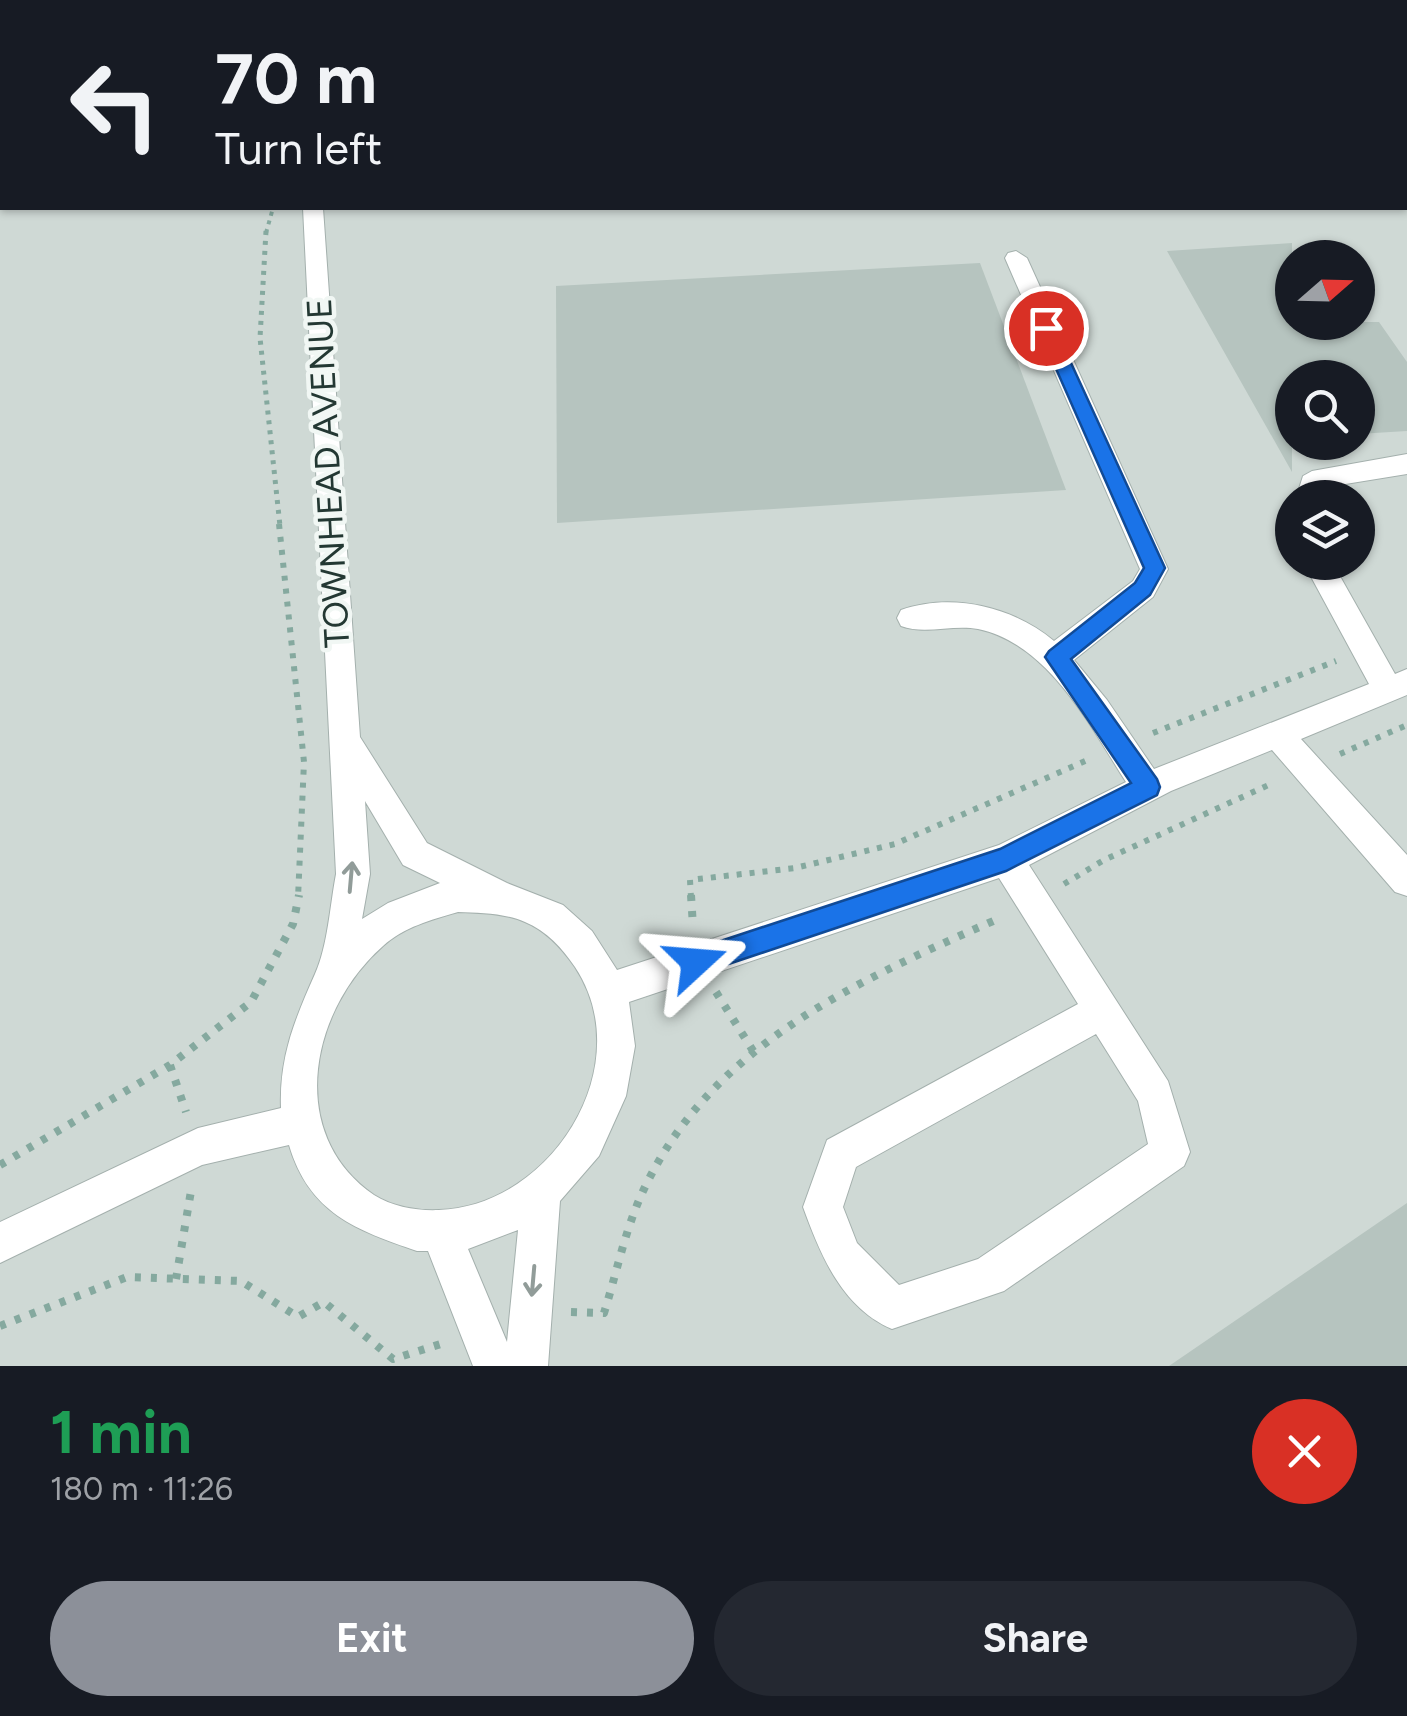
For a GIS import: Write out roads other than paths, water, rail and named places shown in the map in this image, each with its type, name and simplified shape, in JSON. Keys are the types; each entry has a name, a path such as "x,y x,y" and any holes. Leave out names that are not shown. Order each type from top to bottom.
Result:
{"street":[{"name":"TOWNHEAD AVENUE","path":"313,210 353,874 334,973"},
{"path":"1016,258 1154,568 1143,589 1056,657"},
{"path":"1318,480 1407,464"},
{"path":"609,991 1006,859 1148,787 1398,686 1364,650 1327,580"},
{"path":"912,618 977,616 1020,633 1056,657 1148,787"},
{"path":"1276,734 1407,880"},
{"name":"TOWNHEAD AVENUE","path":"344,739 416,854 504,896"},
{"path":"1006,859 1155,1094 1170,1152 989,1276 892,1308 842,1257 823,1207 841,1154 1102,1011"},
{"path":"458,895 504,896 543,910 577,936 609,991 614,1015 614,1062 603,1111 577,1156 540,1195 494,1222 442,1234 392,1228 350,1205 318,1169 300,1123 296,1071 309,1019 334,973 370,934 412,908 458,895"},
{"path":"0,1243 198,1147 300,1123"},
{"path":"526,1366 540,1195"},
{"path":"442,1234 488,1349"}]}
